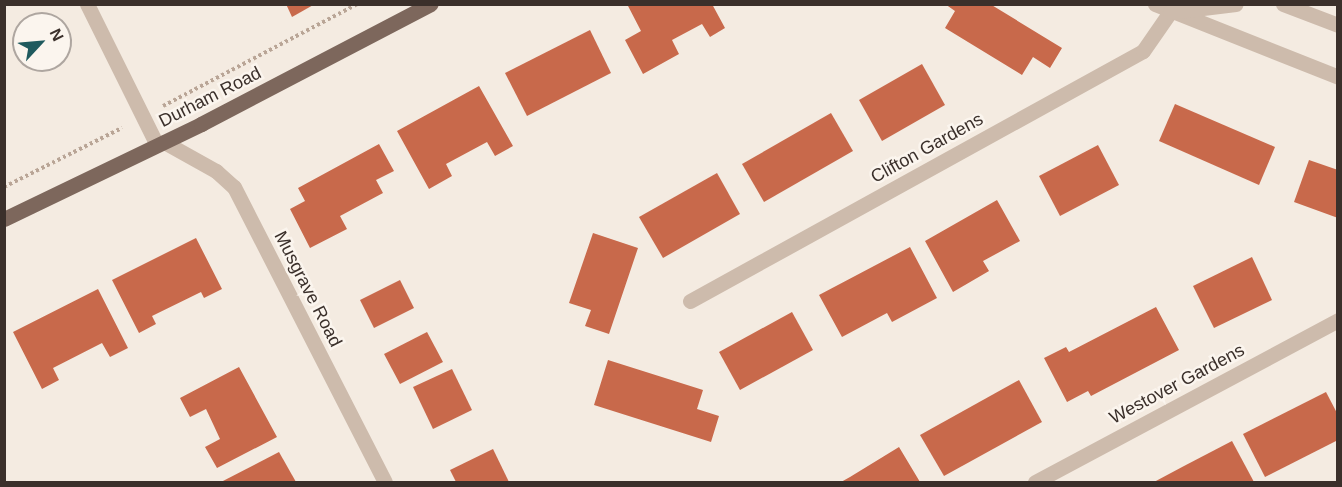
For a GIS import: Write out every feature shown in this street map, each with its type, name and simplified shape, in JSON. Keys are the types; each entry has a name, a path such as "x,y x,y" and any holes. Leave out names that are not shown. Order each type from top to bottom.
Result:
{"main road":[{"name":"Durham Road","path":"4,219 161,144 431,4"}],"street":[{"path":"87,4 143,117 161,144"},
{"path":"1155,4 1170,12 1338,77"},
{"path":"1170,12 1236,4"},
{"path":"1283,4 1338,25"},
{"name":"Clifton Gardens","path":"690,301 1143,51 1170,12"},
{"name":"Musgrave Road","path":"161,144 216,171 234,187 385,483"},
{"name":"Westover Gardens","path":"1035,483 1338,320"}],"path":[{"path":"4,187 143,117 357,4"}],"building":[{"path":"286,4 315,4 292,17"},
{"path":"627,4 712,4 725,28 710,37 702,24 672,40 679,54 643,74 625,40 641,31"},
{"path":"945,4 990,4 1062,48 1050,68 1033,57 1022,75 945,28 955,11"},
{"path":"590,30 611,73 527,116 505,73"},
{"path":"922,64 945,105 882,141 859,100"},
{"path":"479,86 513,146 495,156 487,142 446,164 452,176 429,189 397,131"},
{"path":"1175,104 1275,147 1259,185 1159,141"},
{"path":"831,113 853,151 764,202 742,164"},
{"path":"379,144 394,171 376,180 383,193 340,216 347,229 310,248 290,209 305,201 298,188"},
{"path":"1098,145 1119,185 1060,216 1039,176"},
{"path":"1309,160 1338,170 1338,218 1294,202"},
{"path":"717,173 740,214 663,258 639,217"},
{"path":"997,200 1020,241 983,261 989,271 953,292 925,241"},
{"path":"593,233 638,248 609,334 585,326 591,310 569,303"},
{"path":"196,238 222,289 204,298 201,292 152,316 156,324 139,333 112,280"},
{"path":"910,247 937,298 892,322 887,313 842,337 819,295"},
{"path":"1252,257 1272,300 1214,328 1193,286"},
{"path":"400,280 414,308 374,328 360,300"},
{"path":"98,289 128,348 110,357 102,343 53,368 59,380 42,389 13,332"},
{"path":"1156,307 1179,350 1091,396 1088,391 1067,402 1044,358 1066,347 1069,352"},
{"path":"792,312 813,350 740,390 719,352"},
{"path":"427,332 443,362 400,384 384,354"},
{"path":"608,360 703,390 697,409 719,416 711,442 594,405"},
{"path":"239,367 277,437 217,468 205,447 220,439 206,409 190,417 180,398"},
{"path":"452,369 472,410 433,429 413,387"},
{"path":"1019,380 1042,422 944,476 920,435"},
{"path":"1326,392 1338,415 1338,440 1265,477 1243,434"},
{"path":"1232,441 1254,482 1154,482 1184,466"},
{"path":"899,447 920,482 841,482 850,477"},
{"path":"493,449 509,482 456,482 450,470"},
{"path":"279,452 296,482 221,482"}]}
